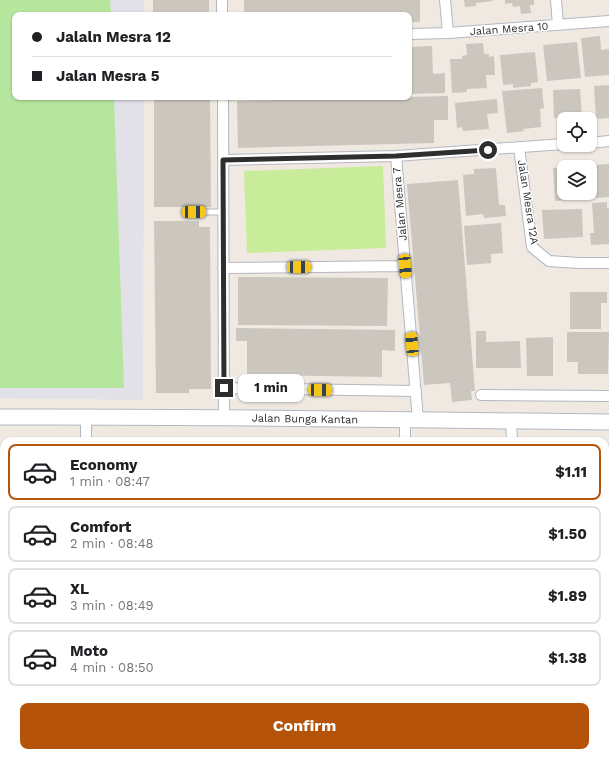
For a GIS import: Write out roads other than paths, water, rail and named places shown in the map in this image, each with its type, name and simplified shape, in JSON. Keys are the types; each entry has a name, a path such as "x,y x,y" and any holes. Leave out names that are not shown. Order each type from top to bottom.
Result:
{"street":[{"path":"222,0 222,12"},
{"path":"445,0 448,33"},
{"path":"556,0 558,25"},
{"name":"Jalan Mesra 10","path":"412,34 448,33 609,21"},
{"path":"223,100 224,417"},
{"path":"597,142 609,141"},
{"path":"223,160 396,156 557,144"},
{"name":"Jalan Mesra 12A","path":"519,147 532,247 549,261 609,263"},
{"name":"Jalan Mesra 7","path":"396,156 416,391 406,437"},
{"path":"223,268 405,266"},
{"path":"224,388 416,391"},
{"path":"481,395 609,396"},
{"name":"Jalan Bunga Kantan","path":"0,417 224,417 609,422"},
{"path":"86,417 86,437"},
{"path":"511,421 512,437"}],"lane":[{"path":"194,212 223,212"}]}
